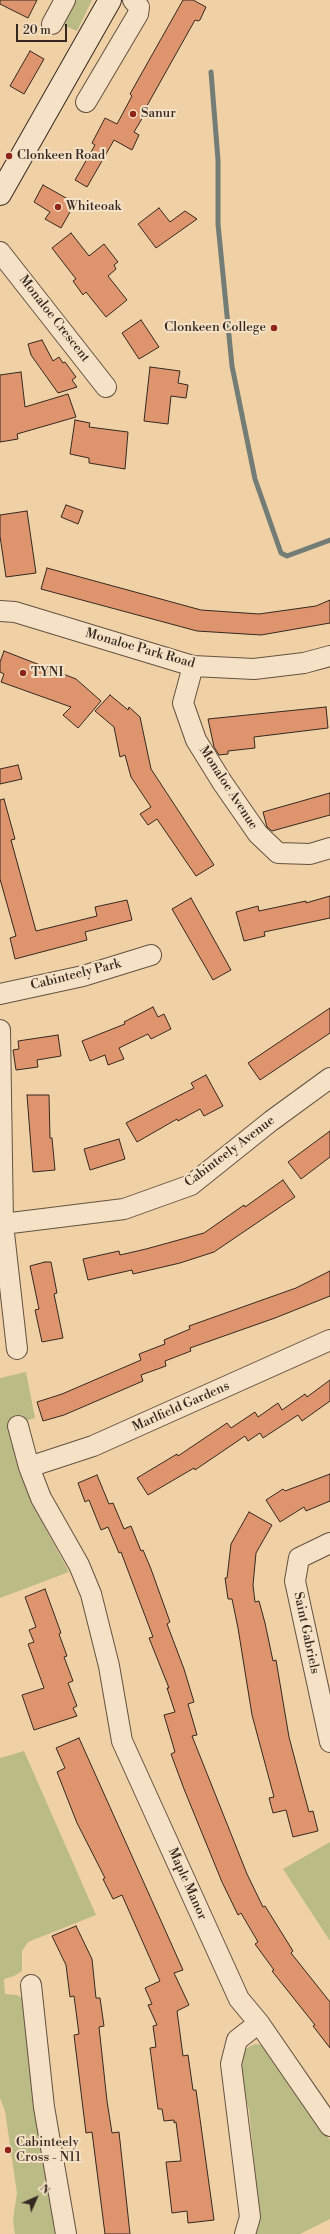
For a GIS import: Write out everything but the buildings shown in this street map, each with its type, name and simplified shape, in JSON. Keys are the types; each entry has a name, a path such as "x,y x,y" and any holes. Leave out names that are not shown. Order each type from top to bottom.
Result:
{"main road":[{"path":"0,194 110,0"}],"street":[{"path":"52,24 65,0"},
{"path":"86,102 138,14 140,7 133,0"},
{"name":"Monaloe Crescent","path":"0,252 106,387"},
{"name":"Monaloe Park Road","path":"0,611 15,612 193,666 254,669 304,663 330,656"},
{"name":"Monaloe Avenue","path":"193,666 183,703 196,740 222,782 258,834 278,853 310,854 330,848"},
{"name":"Cabinteely Park","path":"0,994 83,976 151,955"},
{"path":"0,1030 3,1224 17,1349"},
{"name":"Cabinteely Avenue","path":"3,1224 124,1209 191,1185 271,1121 330,1078"},
{"name":"Marlfield Gardens","path":"29,1467 93,1446 330,1340"},
{"path":"18,1426 29,1467"},
{"name":"Maple Manor","path":"29,1467 41,1498 79,1565 91,1594 109,1666 122,1741 239,1999 259,2023 330,2126"},
{"name":"Saint Gabriels","path":"330,1543 299,1558 295,1581 330,1742"},
{"path":"31,1985 44,2107 66,2234"},
{"path":"245,2234 250,2216 232,2064 237,2040 259,2023"}],"green space":[{"path":"70,0 92,0 77,31 58,23"},
{"path":"26,1372 35,1418 12,1425 19,1467 36,1511 69,1572 0,1598 0,1378"},
{"path":"24,1751 96,1915 28,1942 22,1951 22,1971 14,1976 4,1979 5,1994 17,1995 25,2000 60,2234 15,2234 13,2220 17,2193 5,2111 0,2098 0,1758"},
{"path":"330,1842 330,1941 283,1869"},
{"path":"255,2044 262,2045 270,2051 330,2140 330,2219 300,2234 256,2234 259,2213 249,2110 236,2066 243,2050"}],"waterway":[{"path":"211,72 218,160 218,224 232,366 255,479 281,553 287,556 330,540"}],"place":[{"name":"Sanur","path":"133,114"},
{"name":"Clonkeen Road","path":"9,156"},
{"name":"Whiteoak","path":"58,207"},
{"name":"Clonkeen College","path":"274,328"},
{"name":"TYNI","path":"23,673"},
{"name":"Cabinteely Cross - N11","path":"8,2150"}]}
